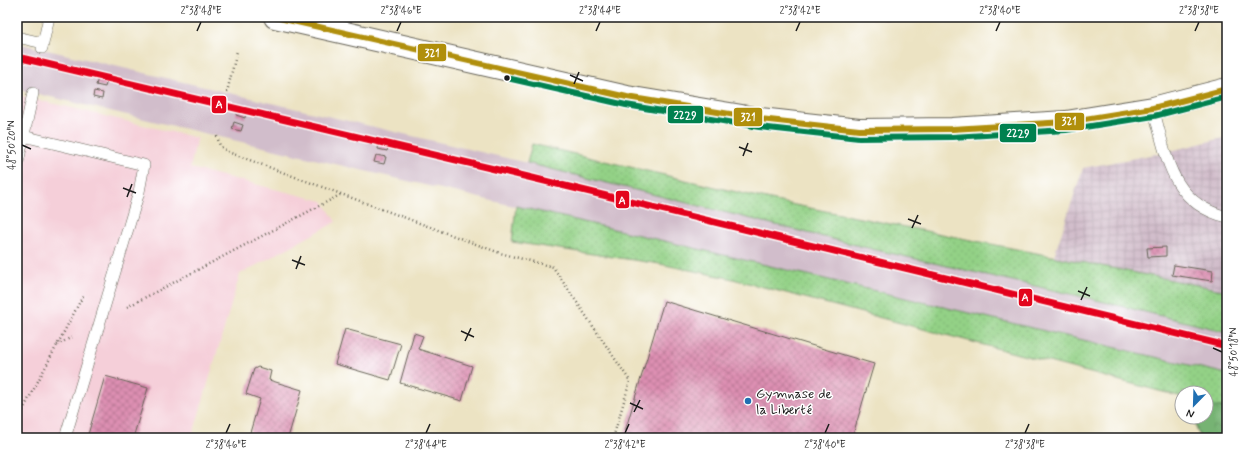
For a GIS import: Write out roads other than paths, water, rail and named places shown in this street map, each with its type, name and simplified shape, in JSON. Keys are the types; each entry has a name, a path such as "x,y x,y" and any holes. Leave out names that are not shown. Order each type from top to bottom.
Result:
{"street":[{"path":"275,17 627,97 760,119 859,130 952,130 1066,122 1153,108 1227,89"}],"lane":[{"path":"17,37 42,46 49,17"},
{"path":"17,167 33,93"},
{"path":"1153,108 1172,174 1182,190 1211,213 1227,217"},
{"path":"23,136 144,165 144,173 65,438"}],"place":[{"name":"Gymnase de la Liberté","path":"748,401"}]}
